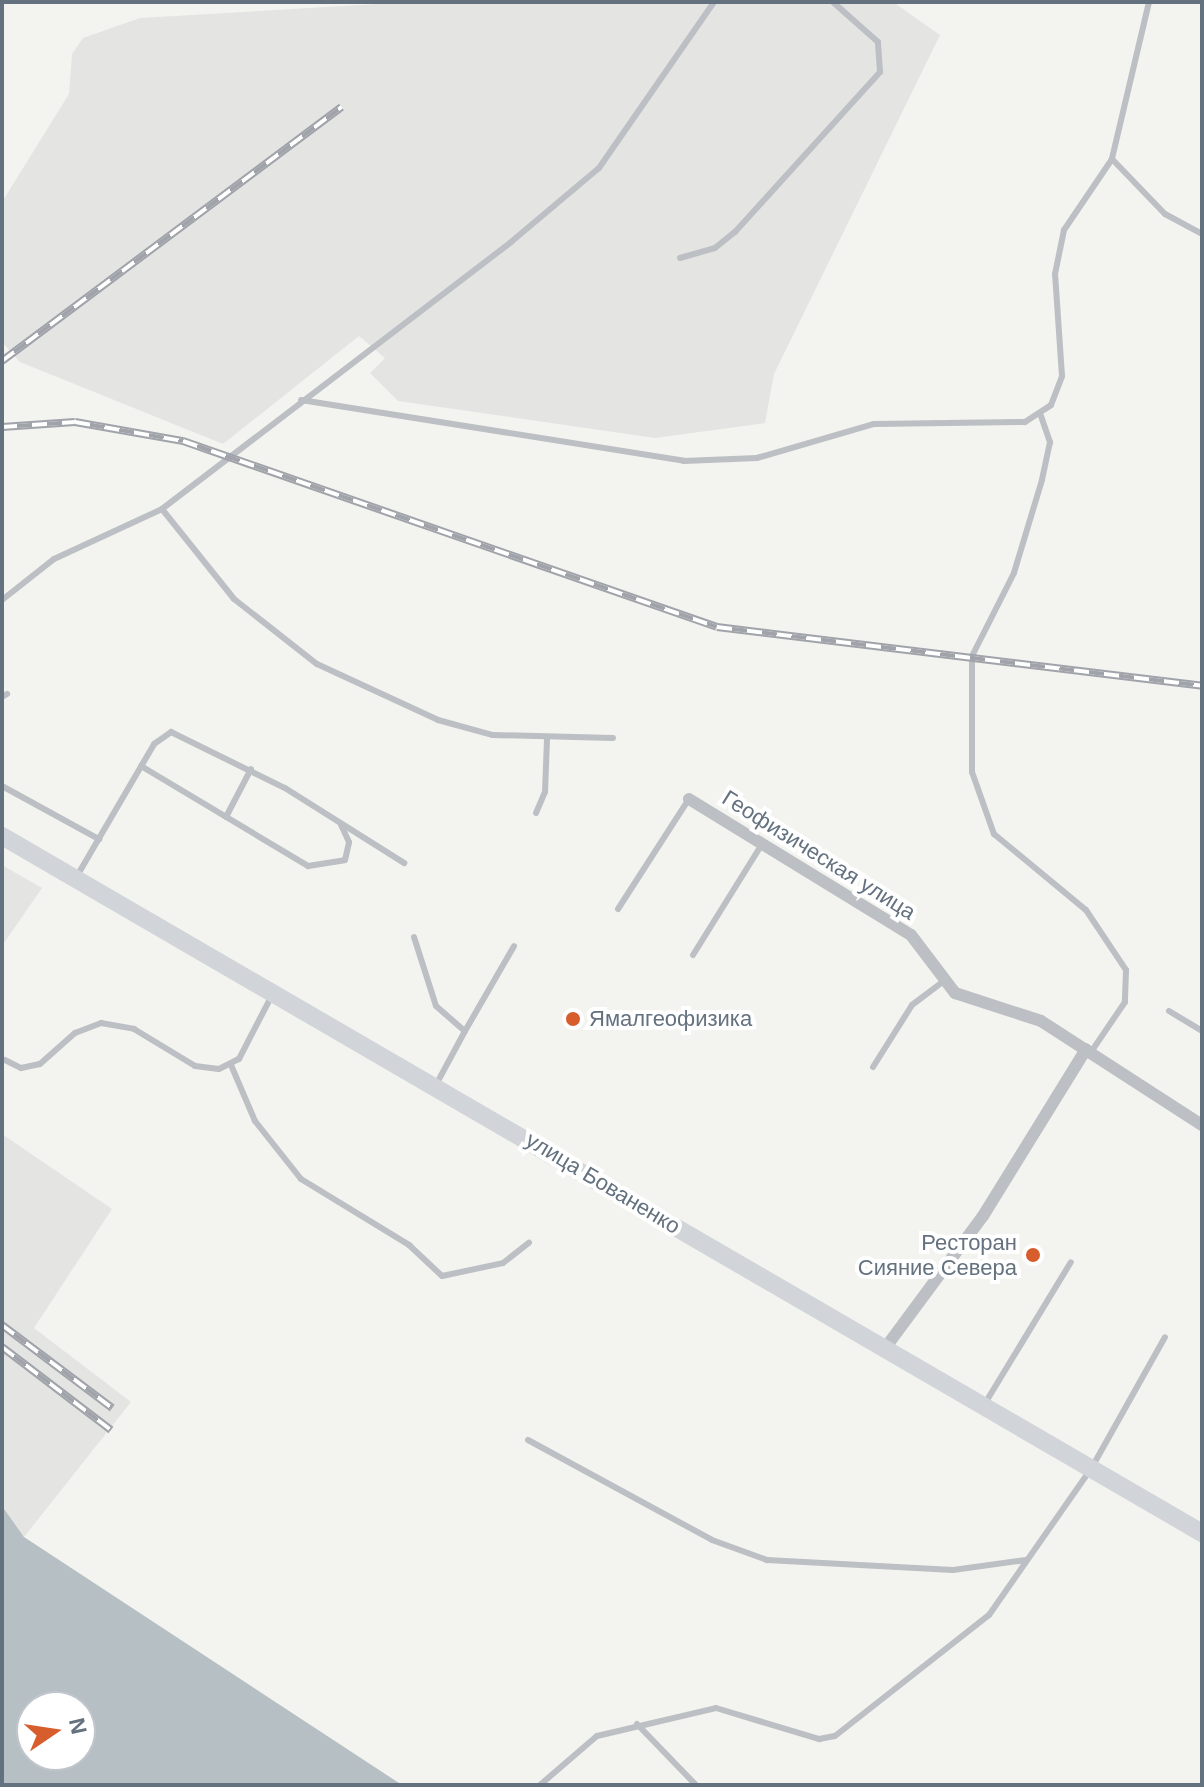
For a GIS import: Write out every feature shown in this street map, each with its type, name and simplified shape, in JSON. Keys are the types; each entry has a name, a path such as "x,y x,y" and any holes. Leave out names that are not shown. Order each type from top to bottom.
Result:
{"street":[{"name":"Геофизическая улица","path":"689,799 763,841 911,935 942,982 968,1000 1028,1014 1202,1125"},
{"name":"улица Бованенко","path":"2,836 437,1083 883,1351 1202,1533"},
{"path":"883,1351 983,1216 1089,1051"}],"lane":[{"path":"2,600 54,559 162,509 301,400 447,293 599,168 714,2"},
{"path":"680,258 715,248 735,232 880,72 878,42 833,2"},
{"path":"1089,1051 1125,1002 1126,970 1086,910 994,834 972,772 972,656 1022,549 1050,442 1041,416 1062,376 1055,274 1064,230 1112,159 1149,2"},
{"path":"1112,159 1165,214 1202,234"},
{"path":"301,400 714,461 780,454 874,424 1012,424 1041,416"},
{"path":"162,509 234,599 317,664 438,720 547,740 613,738"},
{"path":"75,879 141,766 171,732 251,769 404,863"},
{"path":"536,813 545,792 547,740"},
{"path":"141,766 226,817 325,869 349,852 338,821"},
{"path":"226,817 251,769"},
{"path":"2,786 99,839"},
{"path":"618,909 689,799"},
{"path":"693,955 763,841"},
{"path":"414,937 436,1006 465,1031"},
{"path":"437,1083 514,946"},
{"path":"873,1067 912,1005 942,982"},
{"path":"231,1065 274,990"},
{"path":"1169,1011 1202,1031"},
{"path":"5,1060 21,1068 40,1064 75,1033 101,1023 134,1029 195,1066 231,1065"},
{"path":"231,1065 255,1121 301,1179 409,1245 442,1276 503,1263 529,1243"},
{"path":"983,1408 1071,1262"},
{"path":"540,1785 582,1742 637,1724 716,1708 819,1739 835,1736 972,1633 1091,1469 1165,1337"},
{"path":"528,1440 754,1557 860,1569 953,1570 1027,1560"},
{"path":"637,1724 696,1785"}],"shaded area":[{"path":"411,2 893,2 940,35 774,374 765,423 655,438 398,401 370,373 385,358 359,336 223,444 20,362 2,342 2,202 69,94 72,54 83,38 140,18"},
{"path":"2,865 42,888 2,946"},
{"path":"2,1134 112,1209 34,1328 131,1402 24,1537 2,1506"},
{"path":"2,1506 24,1537 402,1785 2,1785"}],"railway":[{"path":"2,361 341,107"},
{"path":"2,427 75,422 183,441 717,627 1202,686"},
{"path":"2,1325 112,1408"},
{"path":"2,1347 111,1430"}],"place":[{"name":"Ямалгеофизика","path":"573,1019"},
{"name":"Ресторан Сияние Севера","path":"1033,1255"}]}
